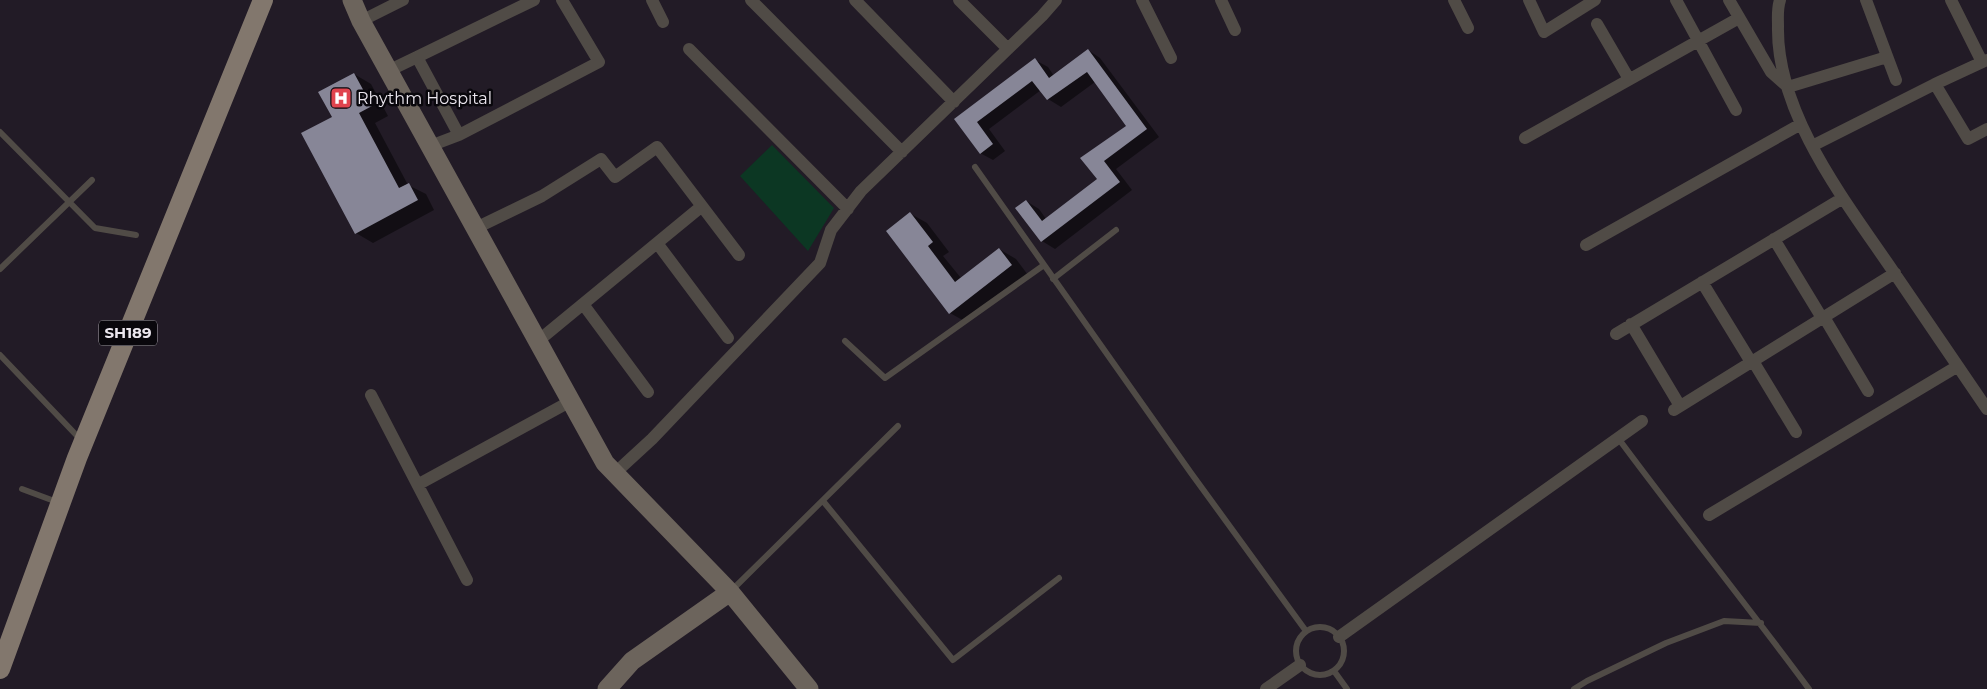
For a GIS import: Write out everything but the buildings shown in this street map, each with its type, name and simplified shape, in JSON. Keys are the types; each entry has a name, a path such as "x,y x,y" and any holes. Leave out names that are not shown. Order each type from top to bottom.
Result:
{"main road":[{"name":"SH189","path":"0,669 84,442 264,0"}],"street":[{"path":"352,0 360,21 605,463 730,592 809,689"},
{"path":"360,21 403,0"},
{"path":"388,71 534,0"},
{"path":"430,146 459,135 599,62 562,0"},
{"path":"652,0 663,22"},
{"path":"751,0 902,152"},
{"path":"855,0 954,102"},
{"path":"958,0 1008,49"},
{"path":"616,473 652,439 820,263 831,230 861,191 1056,0"},
{"path":"1142,0 1171,58"},
{"path":"1221,0 1235,30"},
{"path":"1454,0 1468,28"},
{"path":"1529,0 1544,32 1595,0"},
{"path":"1676,0 1736,110"},
{"path":"1728,0 1771,72 1788,87"},
{"path":"1780,0 1778,46 1788,87 1801,124 1812,146 1843,198 1987,409"},
{"path":"1866,0 1896,80"},
{"path":"1812,146 1985,61 1951,0"},
{"path":"1525,138 1739,18"},
{"path":"1597,24 1629,79"},
{"path":"689,49 848,209"},
{"path":"417,57 459,135"},
{"path":"1788,87 1887,57"},
{"path":"1935,84 1968,139 1987,129"},
{"path":"1586,245 1801,124"},
{"path":"476,228 542,196 601,159 614,177 657,147 739,255"},
{"path":"1616,334 1843,198"},
{"path":"538,341 702,206"},
{"path":"1774,239 1868,391"},
{"path":"657,243 728,338"},
{"path":"1631,324 1677,408 1894,273"},
{"path":"1702,282 1796,432"},
{"path":"583,304 648,392"},
{"path":"1709,515 1958,366"},
{"path":"371,395 419,484 467,580"},
{"path":"419,484 571,401"},
{"path":"1339,637 1642,421"},
{"path":"607,689 632,661 730,592"},
{"path":"1266,689 1300,665"}],"lane":[{"path":"0,132 94,228 136,235"},
{"path":"975,167 1053,279 1306,631"},
{"path":"0,269 92,180"},
{"path":"1053,279 1116,230"},
{"path":"845,341 884,378 1044,265"},
{"path":"0,355 84,442"},
{"path":"730,592 898,426"},
{"path":"1618,438 1675,515 1810,689"},
{"path":"22,489 61,504"},
{"path":"823,500 953,660 1059,578"},
{"path":"1574,689 1666,643 1724,622 1760,623"},
{"path":"1317,627 1326,628 1333,631 1339,637 1344,651 1343,659 1334,671 1327,674 1312,674 1300,665 1296,658 1297,641 1306,631 1317,627"},
{"path":"1334,671 1348,689"}],"green space":[{"path":"772,145 834,208 808,251 740,176"}],"place":[{"name":"Rhythm Hospital","path":"341,98"}]}
